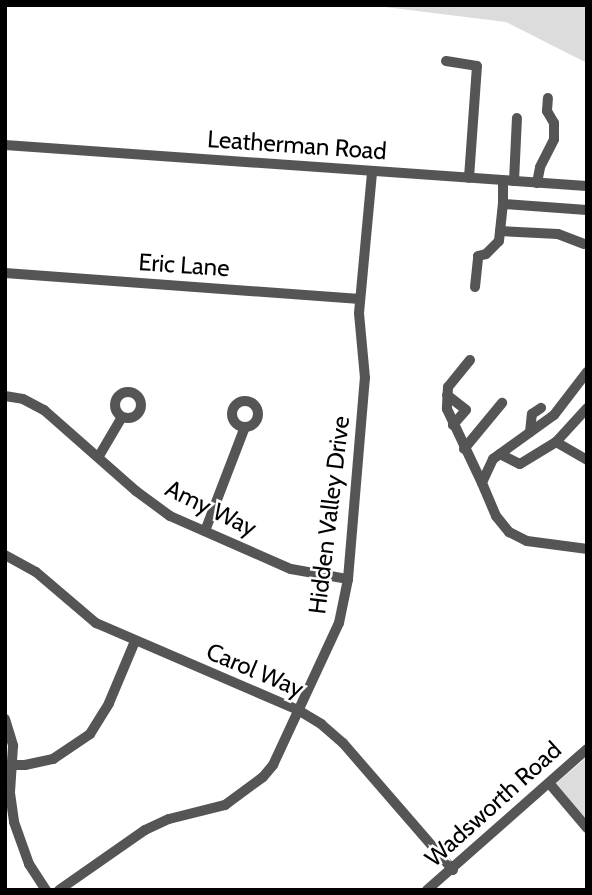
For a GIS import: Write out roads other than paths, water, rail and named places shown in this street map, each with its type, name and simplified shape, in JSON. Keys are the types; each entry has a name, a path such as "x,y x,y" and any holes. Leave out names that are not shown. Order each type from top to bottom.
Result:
{"street":[{"path":"446,61 477,66 469,178"},
{"path":"537,183 540,167 554,139 554,123 547,111 548,98"},
{"path":"475,288 478,256 486,254 499,241 502,204 517,118"},
{"name":"Leatherman Road","path":"5,145 587,187"},
{"name":"Hidden Valley Drive","path":"59,890 156,824 210,811 239,797 273,765 339,623 348,579 365,378 359,328 372,172"},
{"path":"502,204 587,210"},
{"path":"500,231 558,234 584,244"},
{"name":"Eric Lane","path":"5,273 360,299"},
{"path":"470,360 448,387 447,409 496,516 509,532 527,541 587,549"},
{"path":"482,482 493,459 530,432 549,408 587,372"},
{"path":"447,395 466,410 453,425"},
{"name":"Amy Way","path":"5,396 23,399 44,410 170,516 298,572 348,579"},
{"path":"464,449 502,402"},
{"path":"530,432 531,414 549,408"},
{"path":"499,454 520,464 556,442 587,408"},
{"path":"99,456 122,417"},
{"path":"205,531 245,427"},
{"path":"556,442 582,457 587,444"},
{"name":"Carol Way","path":"5,555 36,572 96,623 298,710 321,724 343,743 453,870"},
{"path":"9,766 53,759 90,734 109,704 135,641"},
{"path":"5,719 12,735 10,793 16,830 29,864 46,890"},
{"name":"Wadsworth Road","path":"427,890 453,870 587,749"},
{"path":"549,783 587,828"}]}
